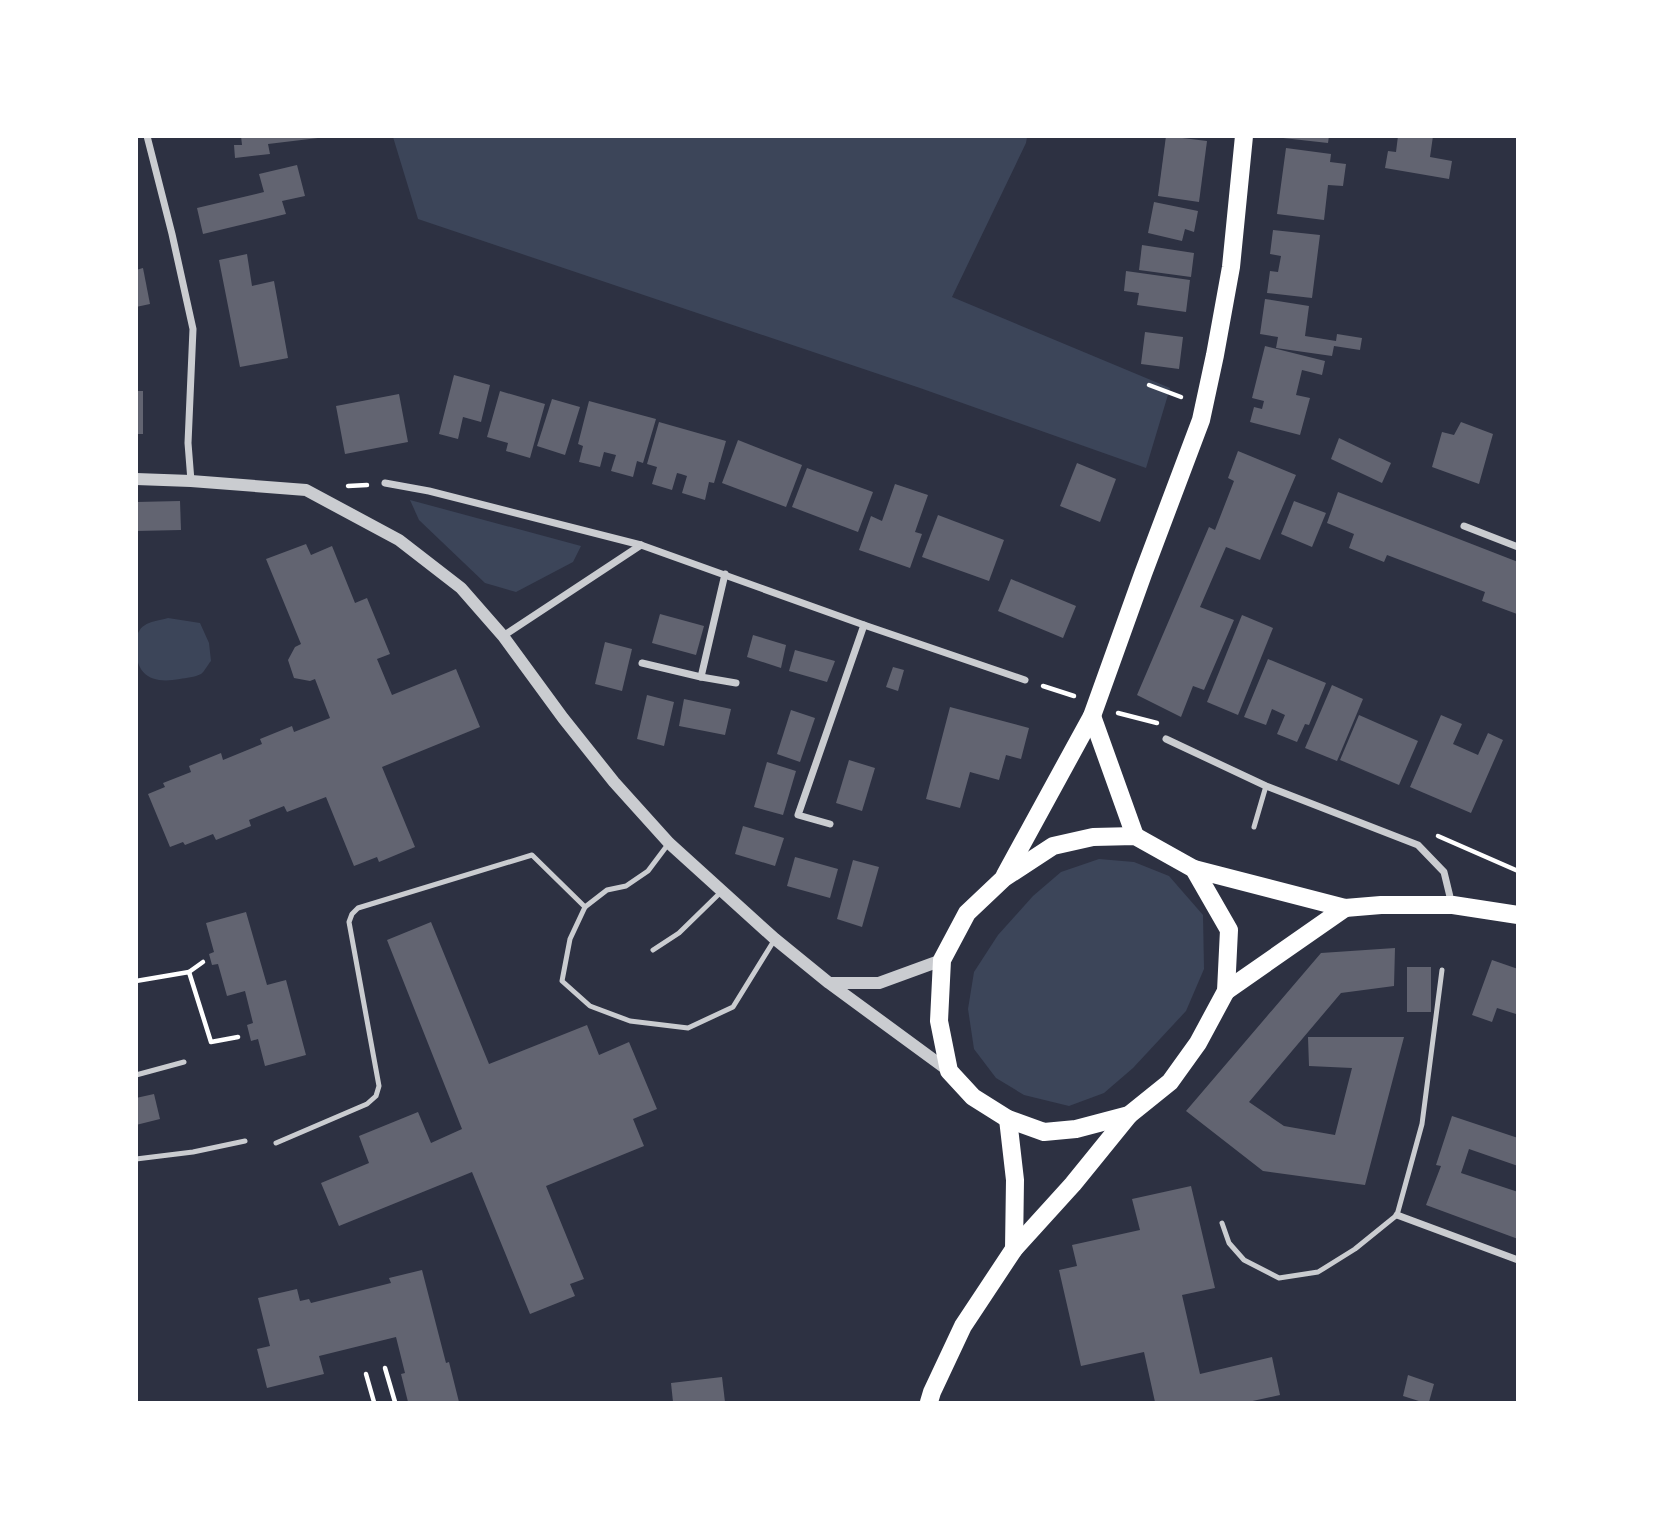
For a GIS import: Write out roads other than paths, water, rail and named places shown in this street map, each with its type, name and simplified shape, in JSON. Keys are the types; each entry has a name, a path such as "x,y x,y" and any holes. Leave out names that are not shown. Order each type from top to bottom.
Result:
{"main road":[{"path":"1004,878 1092,716 1200,420 1216,355 1231,267 1244,136"},
{"path":"1092,716 1135,836"},
{"path":"1129,1115 1076,1129 1044,1132 1008,1119 973,1097 949,1071 939,1021 942,960 967,913 1004,878 1053,846 1093,837 1135,836 1194,869 1345,908 1453,905 1517,915"},
{"path":"929,1402 963,1326 1014,1249 1073,1184 1129,1115 1170,1082 1198,1043 1226,991 1229,930 1194,869"},
{"path":"1226,991 1345,908"},
{"path":"1008,1119 1015,1181 1014,1249"}],"street":[{"path":"147,136 193,329 188,443 191,481"},
{"path":"136,479 306,490 399,540 461,588 503,636 562,718 668,843 829,984 949,1071"},
{"path":"385,483 429,491 641,545 1025,680"},
{"path":"1464,526 1517,547"},
{"path":"503,636 641,545"},
{"path":"701,677 725,574"},
{"path":"830,824 798,815 864,625"},
{"path":"642,663 736,682"},
{"path":"1166,739 1266,786 1418,845 1444,872 1453,905"},
{"path":"829,984 879,983 942,960"},
{"path":"1397,1215 1517,1260"}],"lane":[{"path":"1254,827 1266,786"},
{"path":"668,843 648,871 626,886 607,890 585,907 569,939 562,981 590,1006 630,1021 688,1028 733,1007 775,939"},
{"path":"276,1143 366,1104 376,1096 379,1086 349,922 358,908 532,855 585,907"},
{"path":"653,950 679,933 722,891"},
{"path":"1222,1223 1228,1242 1244,1260 1279,1279 1318,1272 1355,1249 1397,1215 1422,1124 1441,970"},
{"path":"136,1075 184,1062"},
{"path":"136,1158 193,1152 245,1141"}]}
